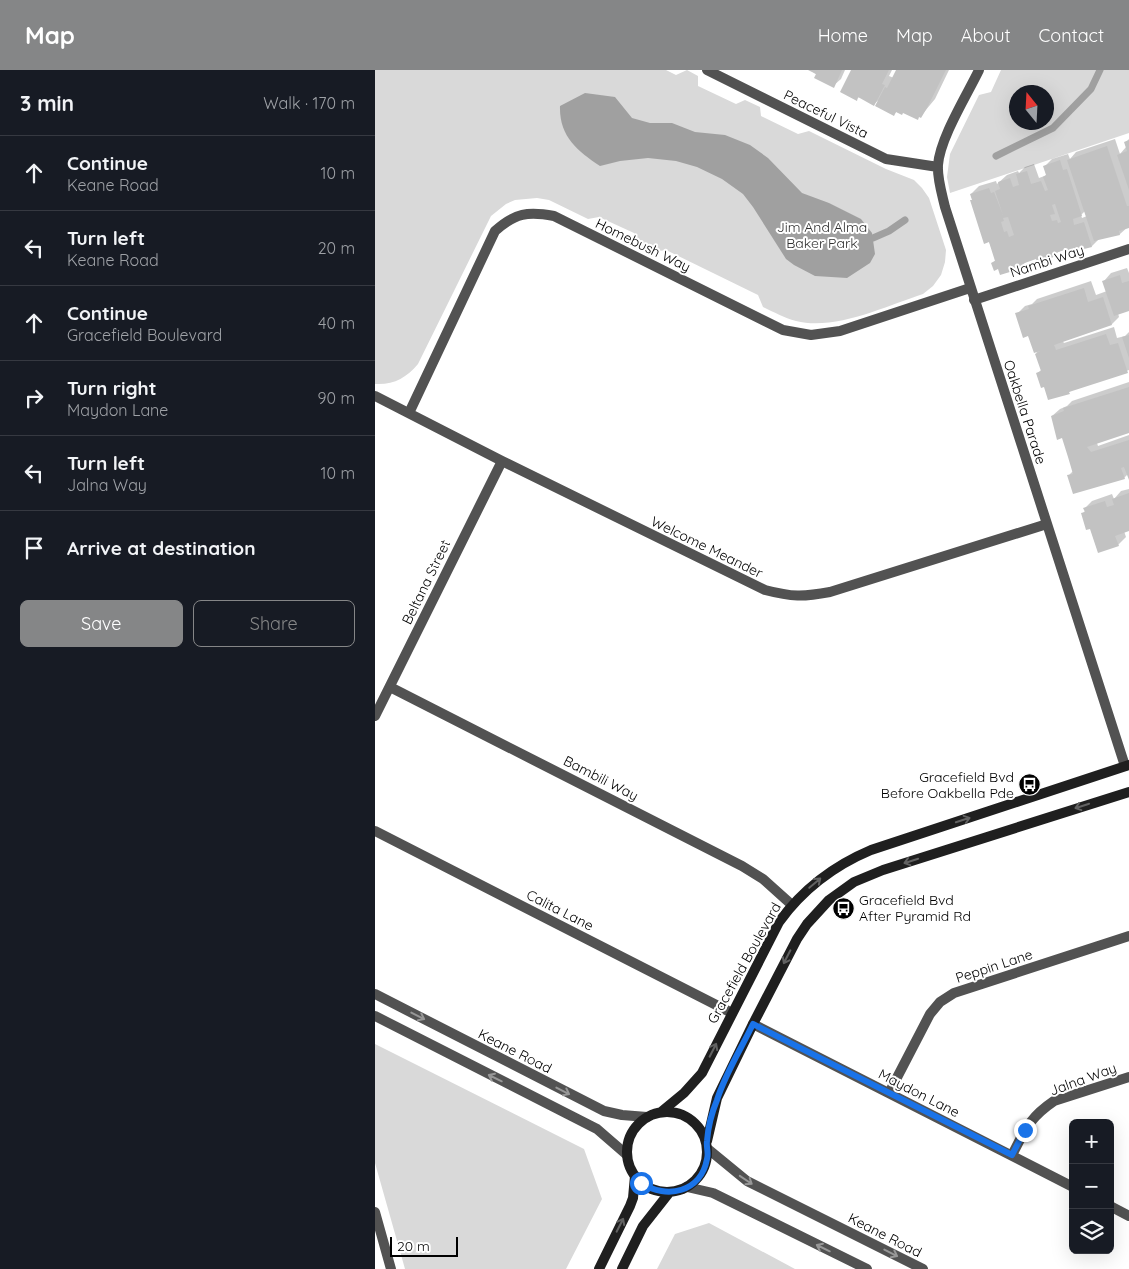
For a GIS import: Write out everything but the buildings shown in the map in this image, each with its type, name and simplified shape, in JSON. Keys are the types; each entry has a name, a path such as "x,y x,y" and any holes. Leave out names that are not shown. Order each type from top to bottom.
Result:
{"street":[{"name":"Peaceful Vista","path":"707,70 886,159 938,167"},
{"name":"Oakbella Parade","path":"979,70 939,154 938,167 945,207 1127,765"},
{"name":"Homebush Way","path":"409,413 495,231 507,220 518,216 532,213 554,216 783,330 811,336 840,331 970,288"},
{"name":"Nambi Way","path":"974,300 1129,249"},
{"name":"Welcome Meander","path":"375,396 502,461 765,590 784,595 805,597 830,592 1047,524"},
{"name":"Beltana Street","path":"375,716 502,461"},
{"name":"Bambili Way","path":"390,687 742,866 763,879 792,905"},
{"name":"Gracefield Boulevard","path":"661,1112 684,1092 701,1073 779,922 792,905 825,875 864,853 1127,765"},
{"path":"647,1116 634,1129 627,1146 628,1162 635,1176 649,1188 669,1192 687,1187 699,1177 705,1168 707,1145 717,1098 753,1024 797,939 807,924 829,900 854,882 883,870 1129,792"},
{"name":"Calita Lane","path":"375,831 732,1013"},
{"name":"Peppin Lane","path":"889,1093 930,1014 940,1002 954,993 1129,936"},
{"name":"Keane Road","path":"375,994 604,1111 622,1115 647,1116 661,1112 679,1113 688,1117 697,1123 703,1132 707,1145 747,1181 923,1269"},
{"path":"375,1016 597,1129 627,1155"},
{"name":"Maydon Lane","path":"753,1024 1069,1185"},
{"name":"Jalna Way","path":"1012,1155 1025,1130 1035,1116 1044,1108 1054,1102 1129,1077"},
{"path":"599,1269 630,1206 633,1198 635,1176"},
{"path":"687,1187 713,1193 867,1269"},
{"path":"622,1269 643,1226 669,1192"},
{"path":"1114,1208 1129,1216"},
{"path":"375,1212 391,1269"}],"green space":[{"name":"Jim And Alma Baker Park","path":"375,70 666,70 676,75 687,70 698,76 698,86 736,104 745,100 760,107 761,116 798,134 809,131 886,169 914,180 929,198 946,250 941,275 933,286 923,294 860,316 827,323 796,321 763,307 758,295 666,250 653,252 638,244 634,233 599,217 588,219 549,200 537,198 515,200 506,204 491,216 418,364 399,380 375,384"},
{"path":"1001,70 1129,70 1129,133 950,193 947,177 950,154 979,95 991,92"},
{"path":"375,1044 584,1149 602,1199 566,1269 405,1269 375,1163"},
{"path":"709,1223 795,1269 657,1269 675,1234"}],"shaded area":[{"path":"585,93 615,97 632,118 650,123 672,123 695,132 725,135 750,145 768,158 802,193 829,203 861,219 872,233 875,254 870,263 847,278 815,276 794,265 786,259 743,194 722,179 697,167 676,161 648,158 620,161 600,166 584,155 571,142 560,117 560,106"}],"waterway":[{"path":"996,156 1053,128 1091,89 1100,70"},
{"path":"873,238 889,231 905,220"}],"place":[{"name":"Gracefield Bvd Before Oakbella Pde","path":"1030,785"},
{"name":"Gracefield Bvd After Pyramid Rd","path":"843,908"}],"route":[{"path":"641,1183 659,1192 669,1192 685,1188 693,1184 699,1177 705,1168 708,1149 707,1141 717,1098 753,1024 999,1150 1012,1155 1025,1130"}]}
